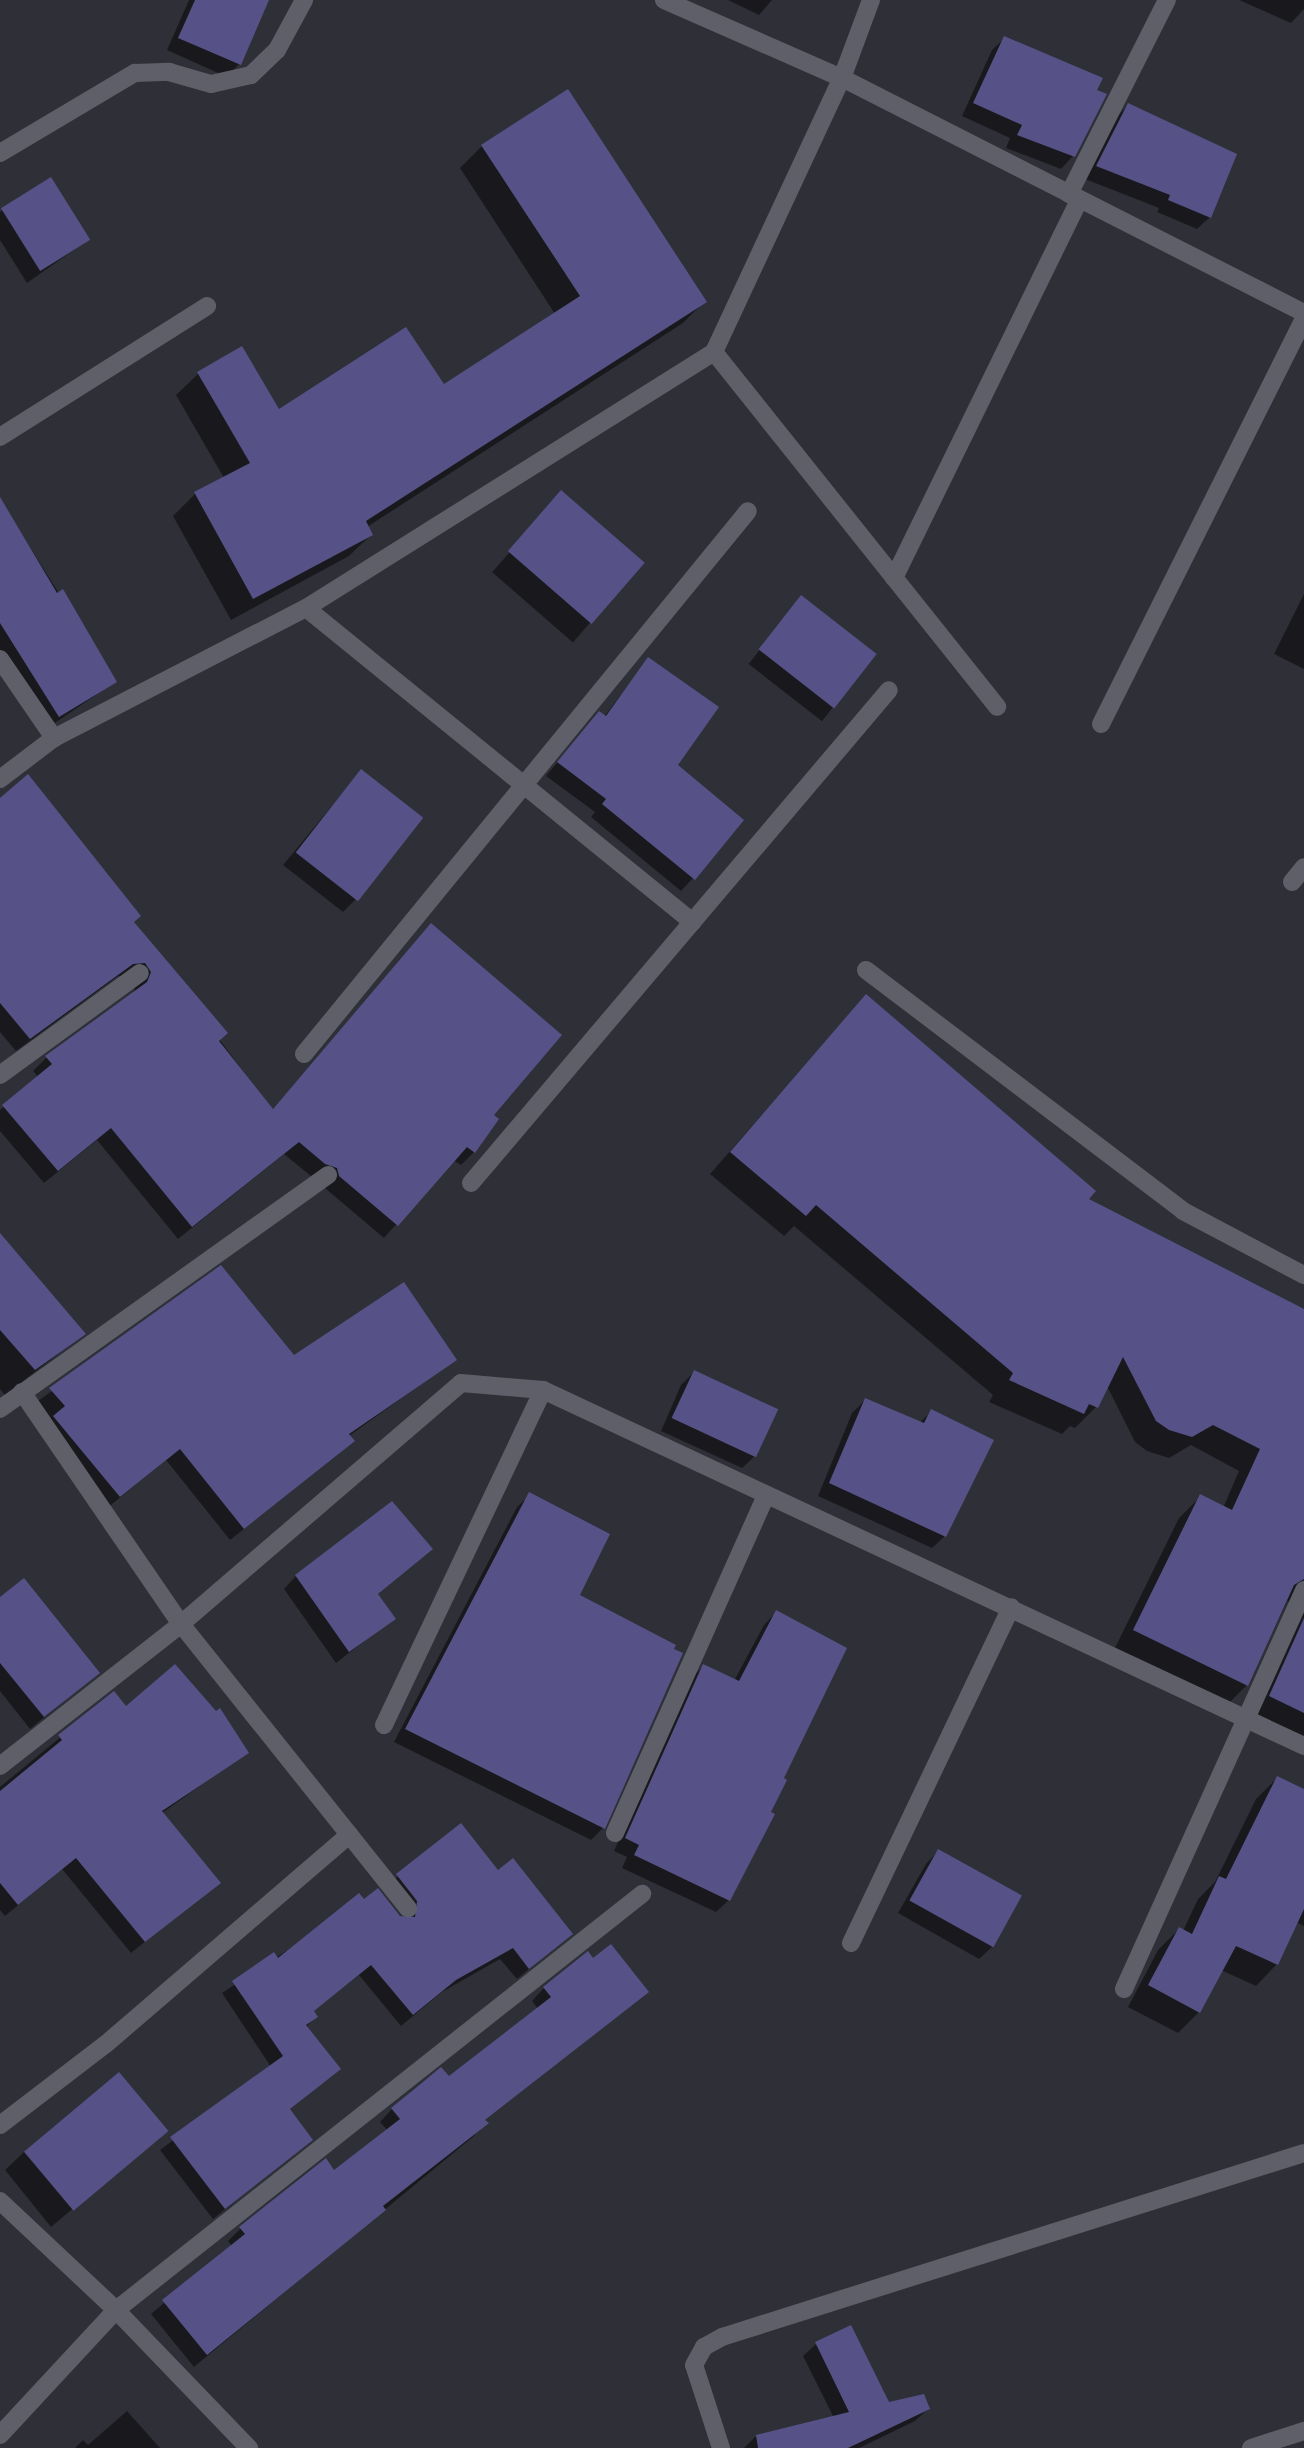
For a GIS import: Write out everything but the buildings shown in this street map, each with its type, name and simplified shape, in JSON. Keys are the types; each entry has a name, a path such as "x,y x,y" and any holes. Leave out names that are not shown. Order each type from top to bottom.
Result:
{"street":[{"path":"0,153 135,73 169,72 211,84 251,75 277,50 304,0"},
{"path":"664,0 842,78 1304,313"},
{"path":"0,779 54,738 306,608 714,352 842,78 871,0"},
{"path":"894,578 1167,0"},
{"path":"0,437 207,306"},
{"path":"1101,724 1304,318"},
{"path":"714,352 997,707"},
{"path":"304,1054 748,511"},
{"path":"306,608 693,922"},
{"path":"0,659 54,738"},
{"path":"471,1182 889,690"},
{"path":"1292,882 1304,867"},
{"path":"866,970 1183,1211 1304,1275"},
{"path":"0,1075 140,973"},
{"path":"0,1409 328,1175"},
{"path":"0,1766 181,1624 461,1383 543,1390 1304,1746"},
{"path":"384,1725 543,1390"},
{"path":"22,1391 181,1624 408,1908"},
{"path":"615,1833 766,1495"},
{"path":"1124,1989 1304,1590"},
{"path":"851,1942 1010,1607"},
{"path":"0,2125 106,2044 349,1835"},
{"path":"0,2435 116,2310 642,1894"},
{"path":"721,2448 694,2365 704,2347 722,2337 1304,2153"},
{"path":"0,2201 116,2310 249,2448"},
{"path":"1251,2448 1304,2431"}]}
